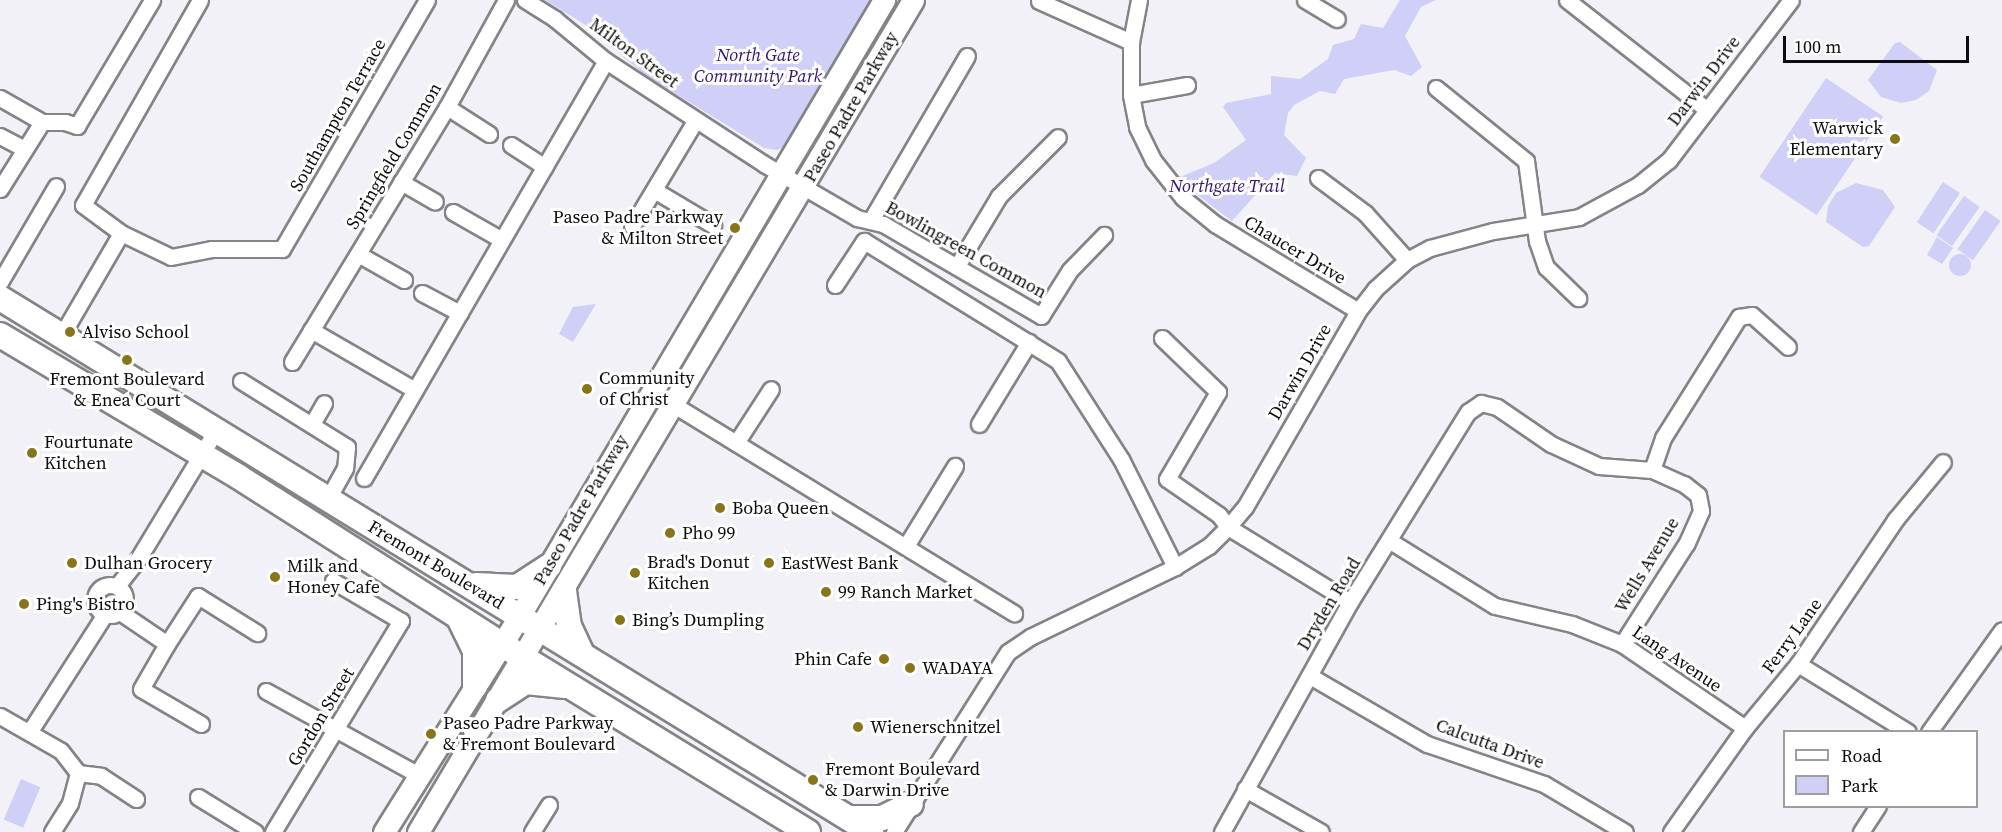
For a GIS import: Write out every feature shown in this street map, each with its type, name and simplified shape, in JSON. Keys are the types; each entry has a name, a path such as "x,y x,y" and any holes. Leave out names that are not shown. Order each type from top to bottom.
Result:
{"main road":[{"name":"Paseo Padre Parkway","path":"384,832 520,615 884,0"},
{"name":"Paseo Padre Parkway","path":"418,832 804,188 913,0"},
{"name":"Fremont Boulevard","path":"0,298 60,338 542,628 871,832"},
{"path":"0,320 39,344 60,338"},
{"name":"Fremont Boulevard","path":"0,335 201,454 459,618 808,832"},
{"path":"656,436 649,420 670,376 680,342"},
{"path":"469,584 517,587 549,566"},
{"path":"564,591 569,626 581,652"},
{"path":"459,618 475,651 475,686"},
{"path":"498,700 526,682 573,687"},
{"path":"849,818 877,819 911,804"}],"street":[{"path":"0,98 42,122 64,122 77,126 152,0"},
{"path":"60,338 121,233 83,205 200,0"},
{"name":"Southampton Terrace","path":"121,233 171,257 212,249 282,249 427,0"},
{"name":"Springfield Common","path":"292,362 447,107 506,0"},
{"name":"Milton Street","path":"525,0 555,19 606,61 695,121 781,174"},
{"name":"Chaucer Drive","path":"1139,0 1131,42 1131,95 1137,127 1153,160 1183,198 1215,224 1358,311"},
{"path":"1305,0 1337,19"},
{"path":"1567,0 1706,108"},
{"name":"Darwin Drive","path":"894,832 1008,652 1030,637 1175,567 1209,546 1228,527 1245,507 1358,311 1407,260 1430,248 1493,231 1580,217 1638,185 1669,160 1706,108 1790,0"},
{"path":"1039,1 1131,42"},
{"path":"871,220 967,56"},
{"path":"364,478 606,61"},
{"path":"1131,95 1187,85"},
{"path":"1436,88 1526,161 1534,226 1546,267 1578,298"},
{"path":"447,107 489,134"},
{"path":"632,226 695,121"},
{"path":"0,189 42,122"},
{"path":"0,136 24,149"},
{"path":"957,266 999,196 1058,137"},
{"path":"511,145 545,166"},
{"name":"Bowlingreen Common","path":"781,174 857,218 871,220 957,266 1041,316 1070,270 1104,235"},
{"path":"1318,178 1365,213 1407,260"},
{"path":"401,182 435,202"},
{"path":"0,282 56,186"},
{"path":"654,190 713,225"},
{"path":"453,212 502,240"},
{"path":"835,285 864,241 1058,361 1121,459 1175,567"},
{"path":"358,254 404,280"},
{"path":"422,292 460,313"},
{"path":"1652,470 1663,438 1739,317 1752,315 1788,347"},
{"path":"311,330 415,390"},
{"path":"1162,338 1218,392 1167,479 1219,515 1228,527 1350,602"},
{"path":"979,424 1029,342"},
{"path":"241,381 341,441 349,452 345,468 327,500"},
{"path":"736,443 771,389"},
{"path":"312,424 324,403"},
{"name":"Wells Avenue","path":"1481,403 1497,407 1551,444 1599,466 1652,470 1684,484 1698,495 1701,512 1686,544 1622,644"},
{"name":"Dryden Road","path":"1222,832 1350,602 1468,412 1481,403"},
{"path":"674,405 1014,613"},
{"path":"117,586 138,559 215,432"},
{"name":"Ferry Lane","path":"1671,832 1745,728 1798,664 1895,519 1943,462"},
{"path":"906,546 955,466"},
{"name":"Lang Avenue","path":"1390,541 1495,606 1572,624 1622,644 1745,728"},
{"name":"Gordon Street","path":"273,832 401,621 333,581"},
{"path":"117,586 104,586 95,595 97,608 112,613 167,644"},
{"path":"30,731 112,613 126,600 117,586"},
{"path":"201,724 141,689 167,644 198,596 256,633"},
{"path":"1930,730 2002,630"},
{"path":"1798,664 1905,730"},
{"name":"Calcutta Drive","path":"1310,676 1428,744 1544,784 1625,832"},
{"path":"266,691 419,775"},
{"path":"0,716 30,731 61,751 78,773 101,776 136,799"},
{"path":"52,832 70,803 78,773"},
{"path":"1245,789 1321,832"},
{"path":"198,797 255,832"},
{"path":"532,832 549,805"},
{"path":"1861,832 1877,808"}],"green space":[{"name":"North Gate Community Park","path":"545,0 876,0 790,144 777,150 764,148 645,75 584,24"},
{"name":"Northgate Trail","path":"1400,0 1436,0 1421,7 1405,36 1422,67 1411,76 1394,70 1344,79 1335,94 1320,91 1294,105 1288,113 1284,135 1306,158 1297,176 1275,173 1232,221 1192,191 1180,177 1214,163 1246,140 1223,107 1226,103 1271,94 1271,76 1300,79 1328,59 1333,45 1354,39 1361,24 1383,28"},
{"path":"1900,42 1937,70 1929,91 1916,100 1901,103 1881,97 1868,80 1895,43"},
{"path":"1826,78 1883,117 1817,215 1759,177"},
{"path":"1943,182 1960,193 1934,233 1917,222"},
{"path":"1856,183 1883,190 1895,207 1869,246 1863,247 1826,222 1828,206 1836,193"},
{"path":"1964,196 1980,207 1952,246 1936,235"},
{"path":"1985,210 2001,221 1973,260 1957,249"},
{"path":"1937,237 1953,248 1942,264 1927,255"},
{"path":"1960,254 1968,257 1971,265 1968,273 1960,276 1952,273 1949,265 1952,257"},
{"path":"596,304 573,342 559,334 573,307"},
{"path":"21,779 40,787 23,828 4,820"}],"place":[{"name":"Warwick Elementary","path":"1895,139"},
{"name":"Paseo Padre Parkway & Milton Street","path":"735,228"},
{"name":"Alviso School","path":"70,332"},
{"name":"Fremont Boulevard & Enea Court","path":"127,360"},
{"name":"Community of Christ","path":"587,389"},
{"name":"Fourtunate Kitchen","path":"32,453"},
{"name":"Boba Queen","path":"720,508"},
{"name":"Pho 99","path":"670,533"},
{"name":"Dulhan Grocery","path":"72,563"},
{"name":"EastWest Bank","path":"769,563"},
{"name":"Brad's Donut Kitchen","path":"635,573"},
{"name":"Milk and Honey Cafe","path":"275,577"},
{"name":"99 Ranch Market","path":"826,592"},
{"name":"Ping's Bistro","path":"24,604"},
{"name":"Bing’s Dumpling","path":"620,620"},
{"name":"Phin Cafe","path":"884,659"},
{"name":"WADAYA","path":"910,668"},
{"name":"Wienerschnitzel","path":"858,727"},
{"name":"Paseo Padre Parkway & Fremont Boulevard","path":"431,734"},
{"name":"Fremont Boulevard & Darwin Drive","path":"813,780"}]}
